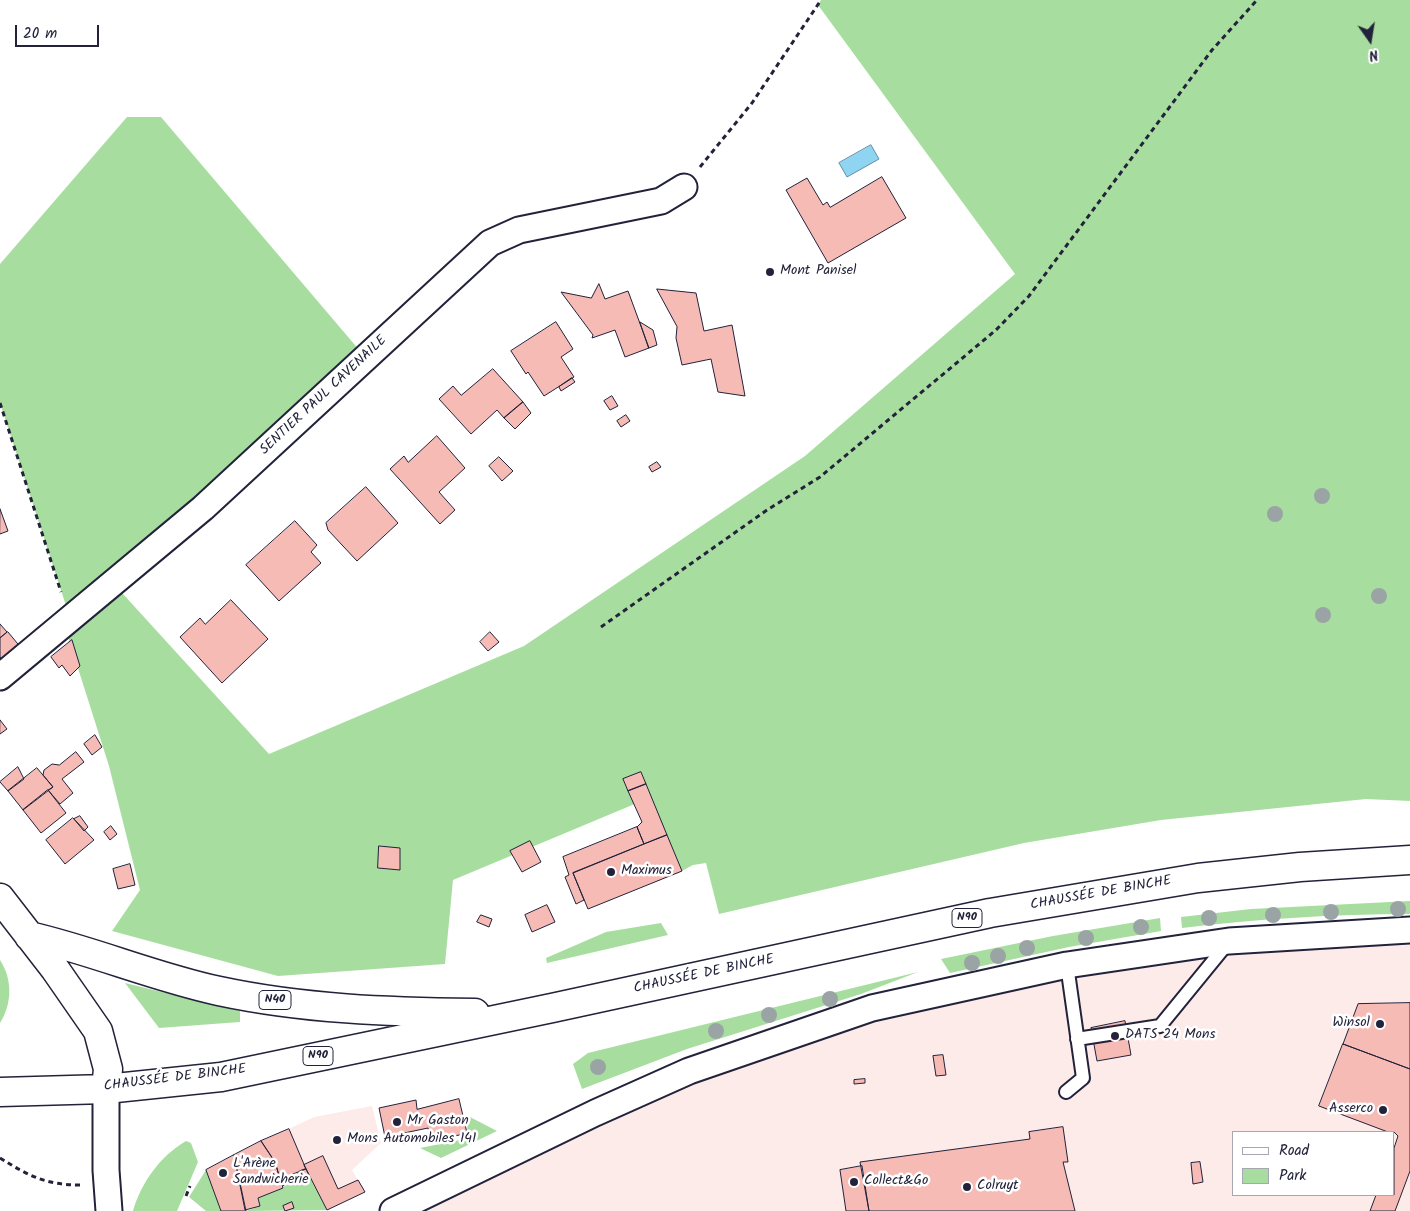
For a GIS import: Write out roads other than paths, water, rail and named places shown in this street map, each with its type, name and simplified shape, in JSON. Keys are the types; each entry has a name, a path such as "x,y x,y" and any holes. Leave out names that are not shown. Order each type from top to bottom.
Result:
{"main road":[{"name":"CHAUSSÉE DE BINCHE","path":"0,1092 106,1089 221,1077 529,1013 990,913 1198,878 1300,867 1410,860"},
{"path":"0,898 98,1031 108,1069 106,1089"},
{"name":"N40","path":"29,936 68,945 187,982 244,996 310,1005 400,1012 529,1013"}],"street":[{"name":"SENTIER PAUL CAVENAILE","path":"0,677 203,508 490,243 519,230 662,200 684,187"},
{"path":"393,1211 689,1071 872,1008 1067,965 1229,941 1410,930"},
{"path":"106,1089 108,1201"}],"lane":[{"path":"1077,1040 1160,1026 1229,941"},
{"path":"1066,1092 1083,1078 1067,965"}],"water":[{"path":"871,145 879,159 847,177 839,163"}],"place":[{"name":"Mont Panisel","path":"770,272"},
{"name":"Maximus","path":"611,872"},
{"name":"Winsol","path":"1380,1024"},
{"name":"DATS 24 Mons","path":"1115,1036"},
{"name":"Asserco","path":"1383,1110"},
{"name":"Mr Gaston","path":"397,1122"},
{"name":"Mons Automobiles 141","path":"337,1140"},
{"name":"L'Arène Sandwicherie","path":"223,1173"},
{"name":"Collect&Go","path":"854,1182"},
{"name":"Colruyt","path":"967,1187"}]}
